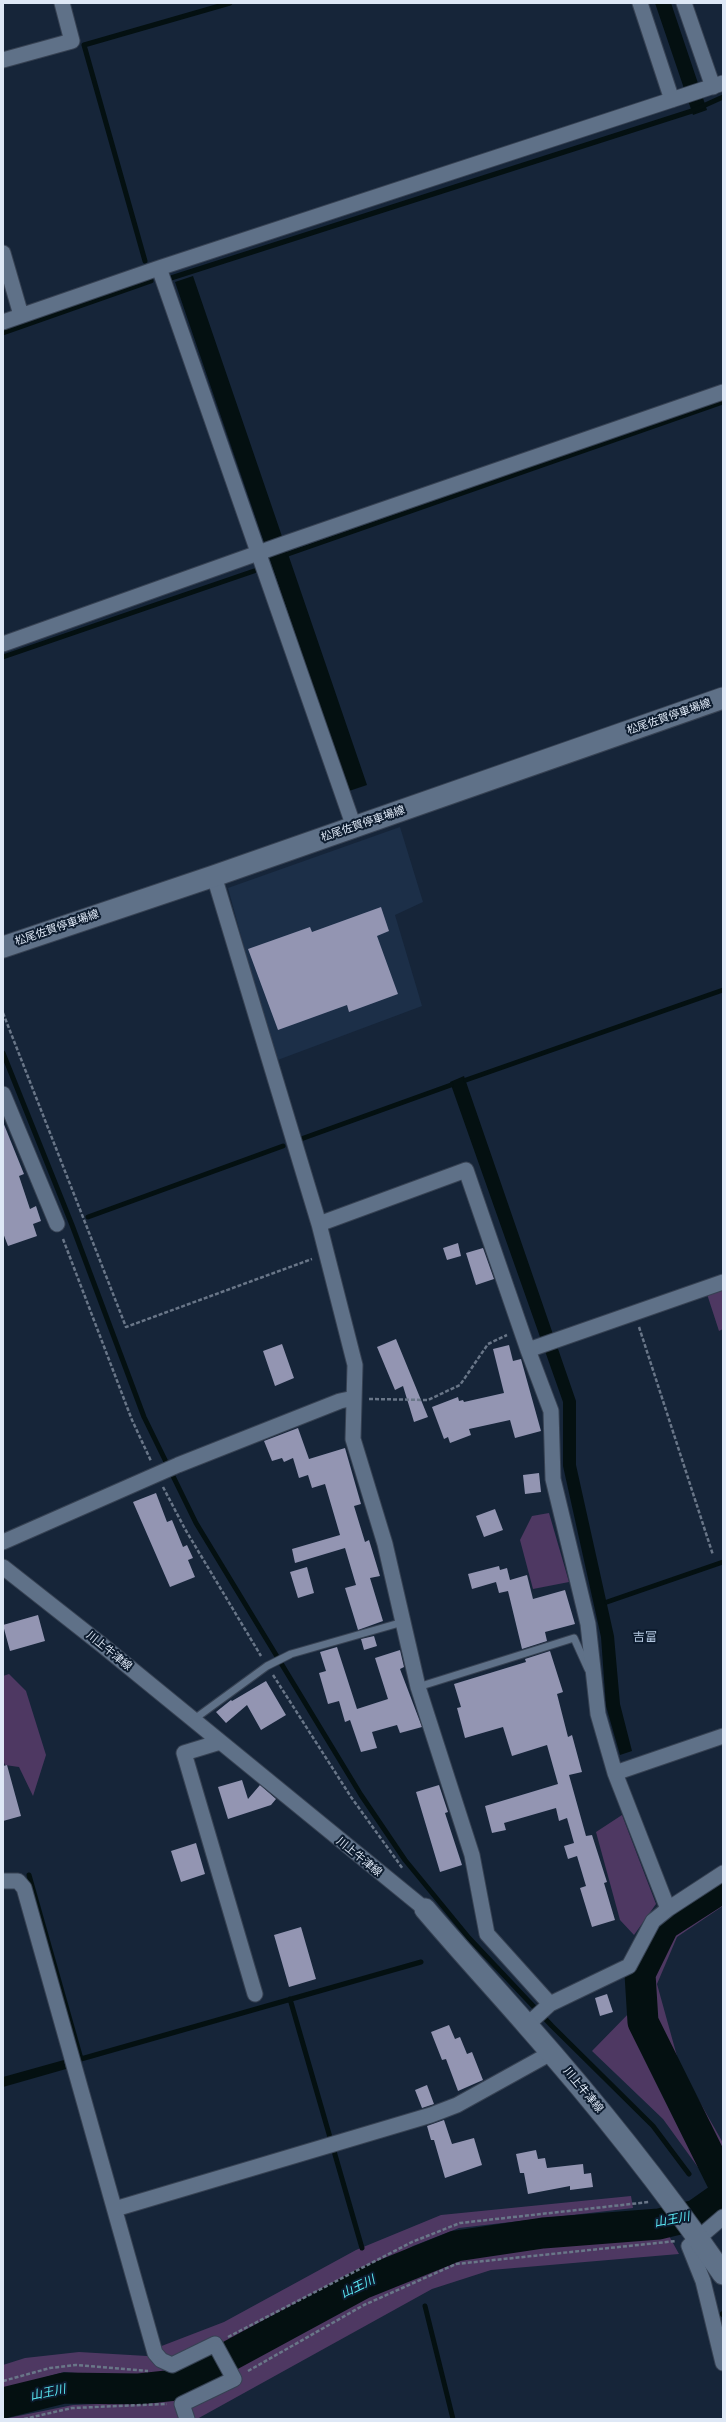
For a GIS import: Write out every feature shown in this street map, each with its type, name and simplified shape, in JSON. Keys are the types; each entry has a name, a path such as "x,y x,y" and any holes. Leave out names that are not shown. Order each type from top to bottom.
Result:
{"main road":[{"name":"松尾佐賀停車場線","path":"3,947 214,876 723,698"},
{"name":"川上牛津線","path":"425,1909 551,2052 667,2196 698,2237"},
{"path":"698,2237 723,2274"}],"street":[{"path":"3,60 72,41 62,3"},
{"path":"640,3 676,99"},
{"path":"3,322 159,268 714,86 684,3"},
{"path":"3,252 21,315"},
{"path":"159,268 260,552 354,827"},
{"path":"3,644 260,552 723,392"},
{"path":"214,876 319,1224 355,1365 353,1439 385,1544 418,1687 472,1855 486,1934 550,2004"},
{"path":"3,1094 57,1224"},
{"path":"319,1224 466,1170 520,1329 533,1349 551,1411 553,1479 588,1624 598,1714 615,1773 668,1909"},
{"path":"533,1349 723,1282"},
{"path":"3,1542 178,1465 340,1400 354,1398"},
{"name":"川上牛津線","path":"3,1568 102,1645 425,1909"},
{"path":"615,1773 723,1736"},
{"path":"220,1742 184,1753 255,1994"},
{"path":"527,2025 550,2004 629,1966 653,1921 668,1909 723,1873"},
{"path":"3,1881 18,1881 24,1888 155,2353 161,2360 172,2365 215,2344 234,2379 182,2404 187,2419"},
{"path":"115,2209 438,2112 457,2105 551,2052"},
{"path":"723,2218 698,2237 689,2246 703,2281 723,2363"}],"lane":[{"path":"193,1720 267,1666 291,1654 403,1622"},
{"path":"418,1687 574,1638 595,1684"}],"path":[{"path":"3,1013 126,1327 326,1254"},
{"path":"57,1224 132,1420 157,1475 185,1529 267,1666 351,1798 406,1874"},
{"path":"634,1313 713,1555"},
{"path":"354,1398 428,1400 460,1385 488,1344 520,1329"},
{"path":"215,2344 412,2242 460,2223 654,2202 667,2196"},
{"path":"234,2379 364,2305 456,2264 685,2240 698,2237"},
{"path":"3,2381 50,2368 76,2365 150,2371 172,2365"},
{"path":"24,2419 72,2408 182,2404"}],"shaded area":[{"path":"655,3 671,3 707,110 693,115"},
{"path":"193,276 367,785 349,791 175,282"},
{"path":"400,827 423,902 395,915 422,1006 275,1061 228,888"},
{"path":"464,1076 576,1401 576,1465 614,1636 620,1704 632,1751 620,1755 606,1706 601,1637 563,1466 563,1402 450,1082"},
{"path":"723,1289 723,1329 719,1331 707,1294"},
{"path":"549,1513 569,1582 533,1589 520,1540 532,1516"},
{"path":"9,1674 26,1691 46,1755 33,1796 19,1767 5,1765 3,1760 3,1676"},
{"path":"622,1815 656,1904 634,1935 620,1920 596,1832"},
{"path":"723,1894 723,1906 677,1937 657,1984 680,2067 723,2143 723,2168 659,2039 646,1981 669,1930"},
{"path":"633,2009 657,2076 716,2178 713,2188 663,2119 592,2051"},
{"path":"64,2060 66,2069 3,2087 3,2077"},
{"path":"631,2196 633,2208 459,2228 413,2246 170,2373 144,2378 64,2372 3,2389 3,2365 25,2358 79,2352 147,2356 159,2347 224,2322 356,2250 441,2215"},
{"path":"668,2234 679,2254 491,2270 432,2289 197,2419 3,2419 73,2405 145,2402 182,2394 353,2302 441,2263 481,2253"}],"building":[{"path":"381,907 389,931 377,936 398,994 349,1012 347,1005 278,1030 248,949 310,927 312,932"},
{"path":"3,1122 24,1174 19,1176 30,1209 36,1206 41,1221 33,1224 37,1236 8,1246 3,1233"},
{"path":"458,1243 461,1256 447,1260 443,1248"},
{"path":"483,1248 494,1279 476,1285 466,1253"},
{"path":"396,1339 428,1417 414,1422 403,1386 395,1390 377,1347"},
{"path":"282,1344 294,1378 275,1386 263,1351"},
{"path":"509,1345 513,1361 521,1359 541,1431 515,1438 510,1420 469,1429 471,1435 450,1443 448,1437 444,1439 432,1407 458,1397 459,1401 463,1400 464,1402 504,1393 493,1349"},
{"path":"298,1428 309,1459 345,1448 361,1504 354,1506 365,1542 369,1540 380,1576 370,1578 383,1621 358,1630 345,1588 356,1585 345,1548 295,1563 292,1549 340,1535 325,1484 312,1488 308,1475 299,1478 293,1458 284,1462 282,1458 272,1461 264,1441"},
{"path":"539,1473 541,1492 525,1494 523,1475"},
{"path":"156,1493 167,1522 172,1520 183,1547 187,1545 193,1558 188,1560 195,1577 170,1587 133,1502"},
{"path":"495,1509 503,1530 484,1537 476,1516"},
{"path":"499,1566 500,1570 507,1568 510,1580 527,1575 533,1599 565,1590 575,1624 545,1632 547,1641 522,1649 508,1591 499,1593 496,1582 472,1589 468,1574"},
{"path":"307,1567 314,1593 298,1598 290,1572"},
{"path":"38,1615 45,1641 10,1651 3,1625"},
{"path":"374,1636 377,1646 364,1650 361,1639"},
{"path":"337,1647 357,1709 388,1699 375,1658 400,1650 404,1667 400,1669 422,1727 400,1733 397,1725 372,1732 377,1748 361,1752 350,1720 345,1722 339,1701 328,1704 319,1673 326,1671 320,1652"},
{"path":"550,1651 563,1692 557,1694 568,1737 572,1735 582,1772 569,1775 586,1836 592,1835 607,1882 604,1883 615,1920 592,1927 580,1888 586,1886 577,1856 568,1859 564,1846 574,1843 567,1818 559,1821 556,1808 504,1823 506,1830 492,1833 485,1806 558,1784 547,1745 512,1756 503,1727 465,1738 457,1708 461,1707 454,1684 526,1662 525,1659"},
{"path":"266,1681 286,1715 261,1730 247,1705 226,1723 216,1712 231,1700 232,1701"},
{"path":"7,1765 21,1816 3,1821 3,1766"},
{"path":"242,1780 248,1799 260,1785 276,1799 271,1805 228,1819 218,1787"},
{"path":"439,1785 448,1812 445,1813 462,1865 440,1872 416,1792"},
{"path":"196,1843 205,1874 181,1882 171,1851"},
{"path":"301,1927 316,1979 289,1987 274,1935"},
{"path":"607,1994 613,2012 600,2016 595,1998"},
{"path":"449,2025 455,2039 460,2037 467,2054 472,2052 483,2080 458,2091 446,2059 442,2060 431,2032"},
{"path":"427,2085 434,2104 422,2108 415,2090"},
{"path":"444,2120 452,2144 474,2138 482,2165 445,2178 434,2140 431,2140 427,2126"},
{"path":"536,2150 538,2159 545,2158 547,2168 583,2164 584,2174 591,2173 593,2187 570,2190 570,2186 528,2194 524,2173 520,2173 516,2154"}],"waterway":[{"path":"145,261 84,45 230,3"},
{"path":"171,278 692,111 723,97"},
{"path":"3,333 151,281"},
{"path":"288,554 723,402"},
{"path":"3,657 254,571"},
{"path":"466,1080 723,990"},
{"path":"3,1053 72,1225 144,1417 196,1523 361,1795 405,1860 469,1938 552,2026 653,2126 689,2174"},
{"path":"301,1139 451,1085"},
{"path":"88,1217 283,1146"},
{"path":"607,1602 723,1562"},
{"path":"29,1875 81,2059 421,1962"},
{"name":"山王川","path":"723,1887 664,1925 640,1974 643,2022 723,2183"},
{"path":"290,1999 362,2248"},
{"name":"山王川","path":"3,2403 64,2388 139,2389 176,2385 364,2283 456,2246 543,2233 659,2224 696,2215 723,2196"},
{"path":"425,2306 453,2419"}],"district":[{"name":"吉富","path":"645,1638"}]}
